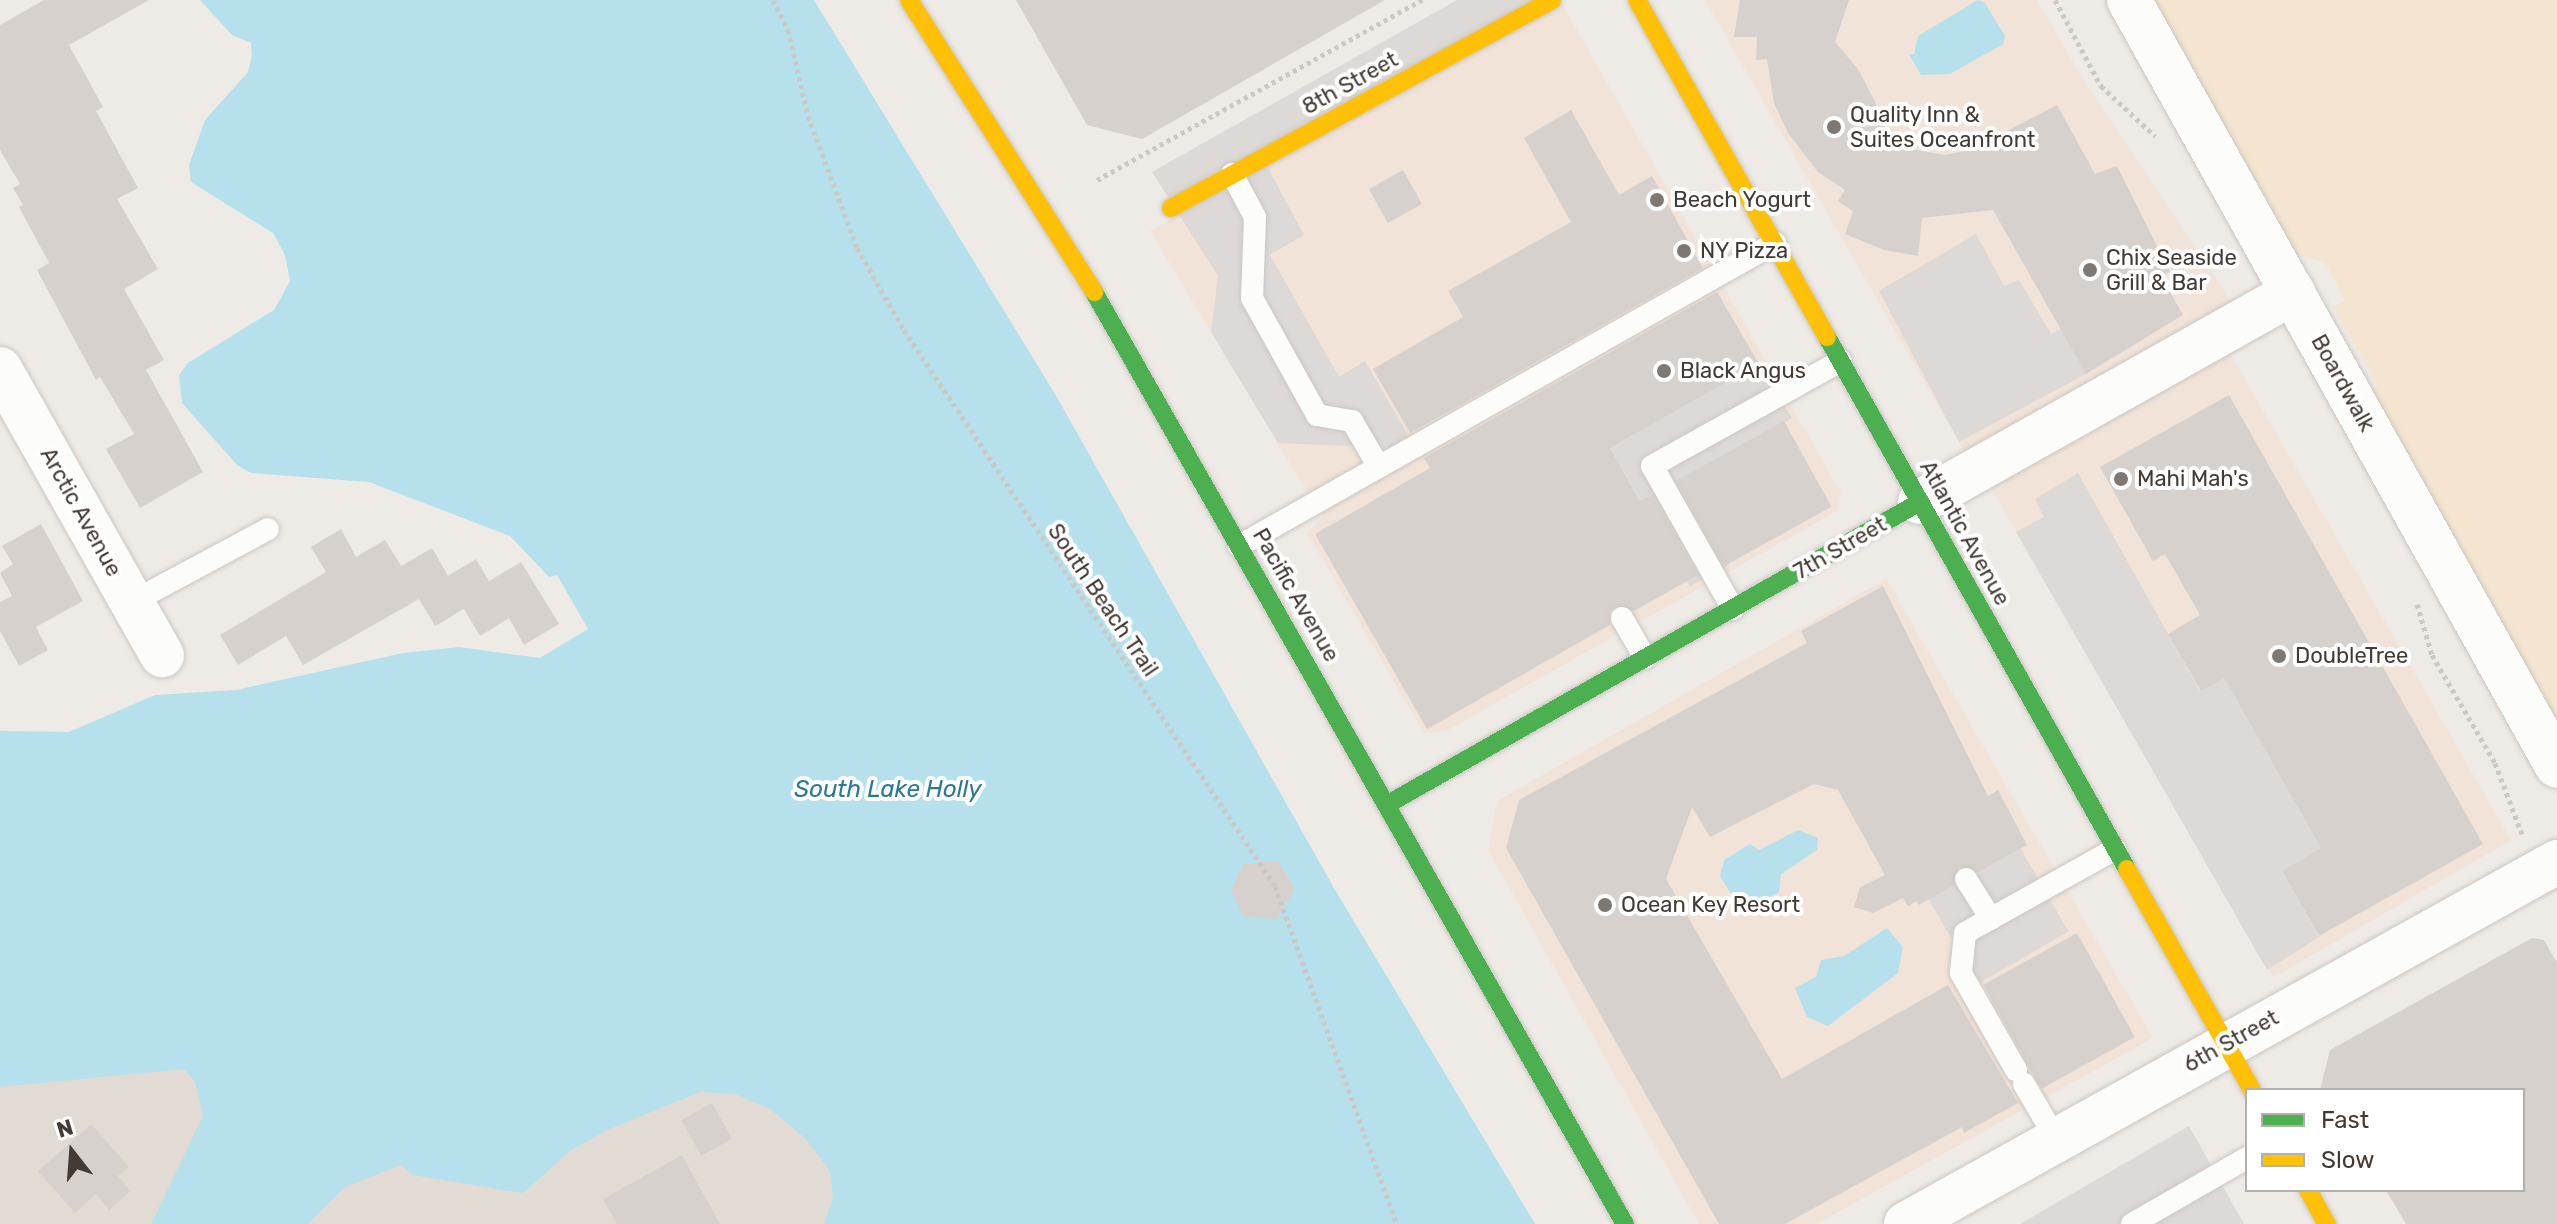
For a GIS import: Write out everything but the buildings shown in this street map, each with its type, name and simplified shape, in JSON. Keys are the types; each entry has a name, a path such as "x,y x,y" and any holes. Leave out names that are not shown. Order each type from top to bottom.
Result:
{"main road":[{"name":"Pacific Avenue","path":"909,0 1077,262 1625,1224"},
{"name":"8th Street","path":"1171,208 1552,0"},
{"name":"Atlantic Avenue","path":"1637,0 2251,1088"},
{"name":"7th Street","path":"1388,804 1920,502"},
{"path":"2309,1192 2327,1224"}],"street":[{"name":"Boardwalk","path":"2129,0 2557,766"},
{"name":"7th Street","path":"1920,502 2293,293"},
{"name":"Arctic Avenue","path":"0,369 11,415 132,602 162,655"},
{"name":"6th Street","path":"1906,1224 2547,867"}],"lane":[{"path":"1232,174 1255,217 1252,298 1317,415 1352,421 1379,467"},
{"path":"1239,546 1775,243"},
{"path":"1733,609 1652,466 1841,361"},
{"path":"132,602 268,529"},
{"path":"1622,618 1645,658"},
{"path":"2056,1139 2020,1077 1987,1032 1961,973 1959,957 1965,933 2115,849"},
{"path":"1966,879 1991,919"},
{"path":"2132,1224 2245,1159"}],"path":[{"name":"South Beach Trail","path":"773,0 788,30 808,116 865,262 912,342 1275,886 1397,1224"},
{"path":"1097,180 1422,0"},
{"path":"2055,0 2101,86 2159,142"},
{"path":"2414,591 2432,655 2495,763 2547,867"}],"shaded area":[{"path":"1457,0 1560,0 1267,166 1304,235 1270,255 1339,377 1365,361 1412,442 1399,448 1278,443 1211,332 1218,276 1152,172"},
{"path":"1705,0 2037,0 2081,76 2234,306 1967,456"},
{"path":"1561,2 1841,493 1837,511 1446,731 1424,733 1307,533 1322,517 1150,231"},
{"path":"1976,234 2004,286 2019,280 2051,334 2061,329 2086,374 1959,442 1879,291"},
{"path":"2228,350 2511,840 2274,977 1991,487"},
{"path":"1759,364 1792,418 1679,480 1729,565 1690,586 1610,448"},
{"path":"2078,473 2200,691 2224,678 2321,848 2282,871 2319,937 2267,970 2016,532 2044,517 2035,499"},
{"name":"Ocean Key Resort","path":"1886,579 2153,1038 1816,1224 1699,1224 1488,850 1497,801"},
{"path":"2018,844 2068,931 1978,984 1927,896"},
{"path":"0,971 940,998 1059,1224 0,1224"},
{"path":"2189,1126 2244,1224 2020,1224"}],"sand":[{"path":"2149,0 2557,0 2557,724 2369,391 2378,386 2333,307 2345,300 2325,262 2295,255"}],"water":[{"name":"South Lake Holly","path":"200,0 814,0 1055,394 1334,888 1535,1224 824,1224 833,1199 830,1171 806,1139 770,1109 735,1094 700,1092 605,1131 570,1151 523,1193 412,1175 401,1165 345,1187 308,1224 151,1224 203,1116 195,1082 185,1069 0,1087 0,731 69,732 155,695 236,690 403,653 459,647 540,658 588,629 557,575 549,577 510,536 369,482 251,473 237,465 182,403 179,375 188,363 274,310 290,281 285,255 273,233 191,182 189,165 205,120 248,72 252,55 251,43 232,35"},
{"path":"1978,0 1985,3 2005,36 2003,44 1950,74 1921,75 1909,54 1914,54 1918,36"},
{"path":"1798,830 1818,838 1817,850 1781,874 1779,892 1742,912 1720,876 1724,860 1750,844 1759,850"},
{"path":"1887,928 1903,947 1898,973 1828,1026 1807,1017 1795,988 1816,977 1821,960 1844,956"}],"traffic: fast":[{"path":"1094,292 1625,1224"},
{"path":"1827,337 2127,869"},
{"path":"1388,804 1920,502"}],"traffic: slow":[{"path":"909,0 1094,292"},
{"path":"1171,208 1552,0"},
{"path":"1637,0 1827,337"},
{"path":"2127,869 2251,1088"},
{"path":"2309,1192 2327,1224"}],"place":[{"name":"Quality Inn & Suites Oceanfront","path":"1834,127"},
{"name":"Beach Yogurt","path":"1657,200"},
{"name":"NY Pizza","path":"1684,251"},
{"name":"Chix Seaside Grill & Bar","path":"2090,270"},
{"name":"Black Angus","path":"1664,371"},
{"name":"Mahi Mah's","path":"2121,479"},
{"name":"DoubleTree","path":"2279,656"},
{"name":"Ocean Key Resort","path":"1605,905"}]}
